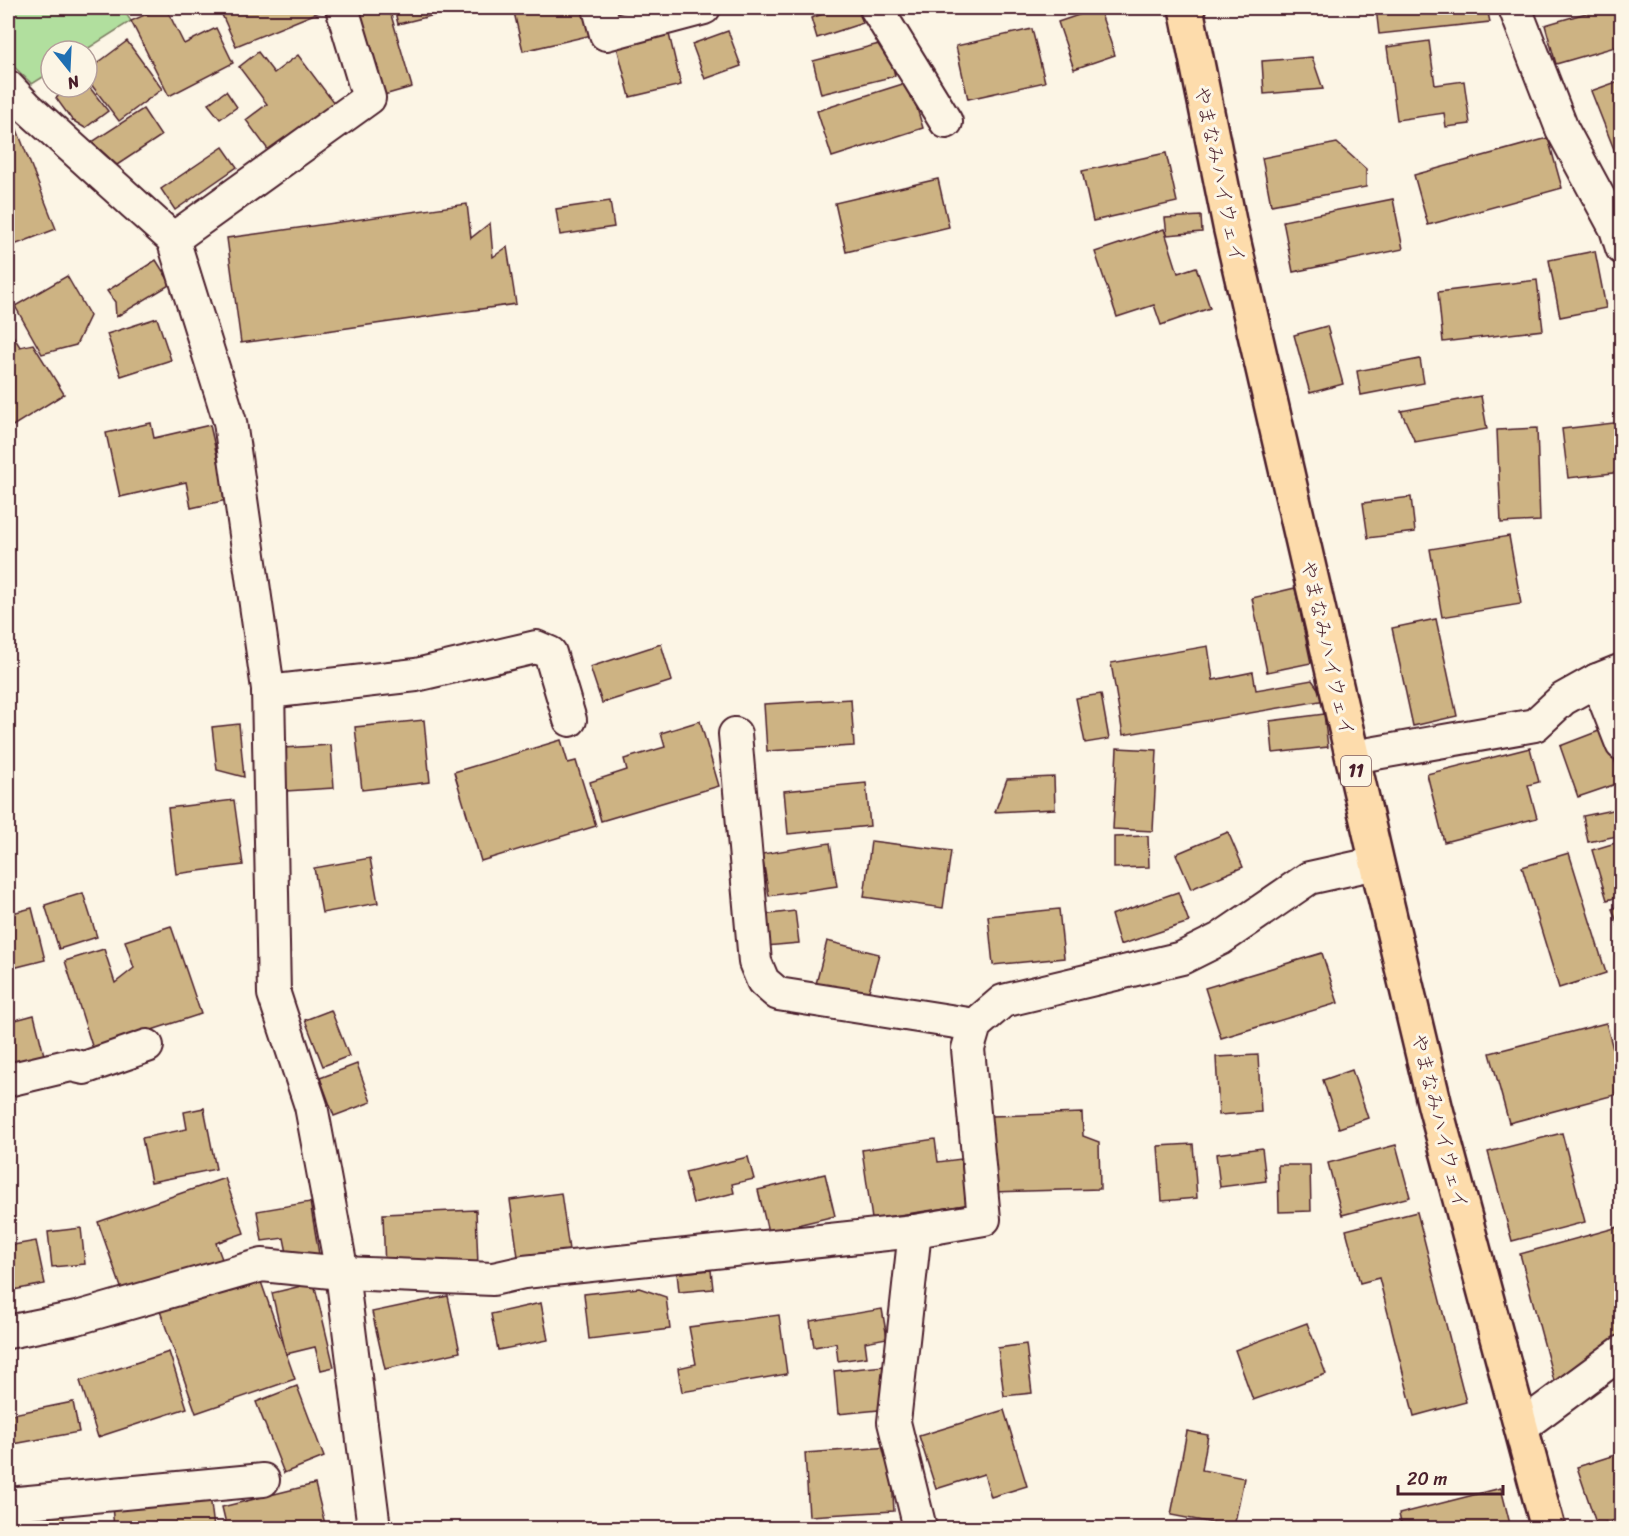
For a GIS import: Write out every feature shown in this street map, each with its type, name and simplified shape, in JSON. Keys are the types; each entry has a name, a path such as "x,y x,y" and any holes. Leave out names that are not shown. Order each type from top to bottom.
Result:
{"main road":[{"name":"やまなみハイウェイ","path":"1186,8 1230,226 1377,863 1435,1106 1548,1528"}],"street":[{"path":"173,239 369,98 342,8"},
{"path":"599,8 606,34 704,8"},
{"path":"876,8 946,122"},
{"path":"1515,8 1562,129 1616,229 1622,248"},
{"path":"8,87 173,239 230,422 268,692 274,994 311,1106 342,1273 374,1528"},
{"path":"268,692 416,675 536,647 550,653 570,720"},
{"path":"1353,757 1535,725 1563,699 1609,675 1622,744"},
{"path":"735,734 755,962 762,981 778,994 975,1024"},
{"path":"8,1332 77,1318 262,1265 342,1273 493,1279 524,1272 915,1231 984,1219 968,1049 975,1024 1003,1001 1182,958 1220,939 1310,878 1377,863"},
{"path":"8,1080 71,1065 84,1068 147,1046"},
{"path":"915,1231 894,1422 920,1528"},
{"path":"1521,1427 1622,1352"},
{"path":"8,1504 263,1480"}],"green space":[{"path":"8,8 122,8 131,21 99,41 99,39 39,39 39,80 32,84 8,61"}],"building":[{"path":"160,8 166,8 184,44 216,28 233,63 169,96 131,21"},
{"path":"219,8 323,8 324,10 236,46"},
{"path":"370,8 389,8 412,87 377,97 353,13"},
{"path":"394,8 445,8 447,12 398,24"},
{"path":"513,8 585,8 592,35 523,51"},
{"path":"834,8 857,8 863,23 817,38 811,18 835,10"},
{"path":"1099,8 1115,55 1074,69 1058,22"},
{"path":"1376,8 1487,8 1490,22 1379,34"},
{"path":"1603,8 1622,8 1622,45 1556,64 1545,25"},
{"path":"1032,29 1045,82 968,99 956,46"},
{"path":"728,31 741,66 705,79 692,44"},
{"path":"669,34 681,85 630,97 617,47"},
{"path":"127,41 162,89 119,121 99,95 99,62"},
{"path":"1429,41 1435,85 1464,81 1470,124 1446,127 1444,113 1397,120 1387,47"},
{"path":"887,42 895,76 821,94 813,61"},
{"path":"258,52 274,73 298,55 334,103 269,151 246,120 267,104 239,67"},
{"path":"1312,57 1323,89 1264,94 1262,61"},
{"path":"1622,80 1622,155 1617,157 1591,91"},
{"path":"909,82 923,128 832,157 817,111"},
{"path":"226,91 237,107 220,119 208,104"},
{"path":"57,99 99,99 108,111 85,128 72,120"},
{"path":"143,109 161,136 117,165 92,142"},
{"path":"14,122 56,229 9,247 8,125"},
{"path":"1548,138 1562,188 1428,225 1414,175"},
{"path":"1337,143 1366,169 1366,187 1271,205 1262,158"},
{"path":"223,147 237,167 175,210 161,189"},
{"path":"1166,153 1177,202 1093,221 1082,171"},
{"path":"938,179 949,227 846,252 835,203"},
{"path":"1393,199 1403,249 1293,272 1283,221"},
{"path":"610,201 614,227 560,235 556,209"},
{"path":"467,204 471,238 490,223 493,257 507,247 516,304 241,343 227,238"},
{"path":"1201,216 1202,232 1167,235 1165,218"},
{"path":"1164,229 1178,273 1196,267 1210,308 1161,325 1154,305 1117,317 1095,252"},
{"path":"1595,251 1606,308 1560,317 1549,260"},
{"path":"156,260 171,284 116,317 115,302 107,291"},
{"path":"67,276 90,316 76,345 42,354 15,306"},
{"path":"1537,280 1543,330 1443,342 1438,292"},
{"path":"157,318 171,360 121,376 107,334"},
{"path":"1327,326 1343,384 1310,393 1294,335"},
{"path":"10,331 20,347 33,344 64,394 8,429 8,333"},
{"path":"1420,359 1424,383 1361,395 1357,371"},
{"path":"1481,396 1487,429 1415,442 1401,411"},
{"path":"1622,422 1622,472 1568,478 1562,429"},
{"path":"151,423 154,438 210,425 227,500 191,508 186,482 120,497 106,433"},
{"path":"1537,428 1540,521 1501,523 1497,430"},
{"path":"1411,497 1415,532 1368,538 1363,503"},
{"path":"1509,536 1521,604 1442,617 1430,549"},
{"path":"1295,588 1311,663 1267,672 1252,598"},
{"path":"1436,619 1457,716 1413,726 1392,628"},
{"path":"661,644 672,681 602,703 590,667"},
{"path":"1208,646 1213,680 1253,672 1256,690 1312,680 1326,700 1123,735 1111,663"},
{"path":"1101,694 1109,739 1085,743 1076,698"},
{"path":"851,699 854,746 767,751 764,704"},
{"path":"1324,714 1328,747 1273,753 1270,721"},
{"path":"424,720 430,782 362,790 355,727"},
{"path":"700,721 719,786 601,821 590,782 627,770 624,759 665,747 661,733"},
{"path":"239,724 244,777 217,770 212,727"},
{"path":"1604,729 1622,782 1578,797 1560,746"},
{"path":"561,740 568,763 576,761 596,826 481,861 454,772"},
{"path":"331,745 334,788 286,791 283,748"},
{"path":"1117,748 1157,750 1153,831 1113,829"},
{"path":"1530,748 1539,782 1528,785 1537,818 1444,842 1427,774"},
{"path":"1054,777 1055,809 995,812 1007,779"},
{"path":"866,783 870,826 788,834 784,791"},
{"path":"234,800 243,865 176,874 168,808"},
{"path":"1622,808 1622,835 1588,842 1583,816"},
{"path":"1228,832 1243,867 1191,889 1176,854"},
{"path":"1148,836 1149,867 1114,868 1114,837"},
{"path":"871,841 951,851 943,908 864,897"},
{"path":"1622,841 1622,896 1607,900 1592,850"},
{"path":"830,843 837,886 769,896 762,854"},
{"path":"1569,853 1606,973 1559,988 1522,867"},
{"path":"370,858 378,903 322,913 314,868"},
{"path":"1178,892 1189,922 1120,945 1111,915"},
{"path":"83,893 97,937 59,949 45,905"},
{"path":"1622,905 1622,935 1612,909"},
{"path":"32,908 45,960 9,969 8,914"},
{"path":"1059,909 1064,958 993,965 988,916"},
{"path":"795,911 799,943 766,946 762,915"},
{"path":"171,926 201,1014 93,1049 65,961 104,949 115,983 134,968 125,941"},
{"path":"827,941 879,954 867,998 816,984"},
{"path":"1322,953 1338,1003 1221,1038 1205,988"},
{"path":"331,1010 349,1056 323,1066 305,1020"},
{"path":"34,1015 45,1059 8,1069 8,1022"},
{"path":"1606,1023 1622,1082 1622,1093 1509,1123 1490,1053"},
{"path":"1258,1055 1261,1112 1219,1115 1216,1057"},
{"path":"357,1064 371,1102 334,1116 320,1078"},
{"path":"1352,1070 1368,1118 1339,1128 1323,1080"},
{"path":"204,1108 216,1169 151,1182 142,1138 187,1129 184,1112"},
{"path":"1082,1113 1083,1136 1099,1142 1100,1189 993,1192 991,1116"},
{"path":"1562,1133 1585,1222 1512,1241 1488,1152"},
{"path":"935,1139 938,1162 961,1159 967,1205 872,1219 862,1150"},
{"path":"1193,1144 1197,1198 1162,1201 1158,1146"},
{"path":"1396,1145 1410,1197 1342,1215 1328,1163"},
{"path":"1262,1148 1266,1181 1220,1187 1216,1154"},
{"path":"748,1157 754,1179 732,1184 734,1193 693,1203 685,1172"},
{"path":"1278,1165 1310,1165 1311,1211 1279,1212"},
{"path":"825,1174 835,1216 768,1232 758,1190"},
{"path":"225,1178 244,1233 216,1243 222,1259 123,1293 98,1222"},
{"path":"561,1193 570,1257 519,1264 510,1200"},
{"path":"310,1202 319,1254 288,1258 284,1238 262,1241 257,1211"},
{"path":"476,1210 478,1266 385,1270 383,1214"},
{"path":"1417,1212 1466,1402 1414,1416 1379,1278 1360,1283 1346,1230"},
{"path":"1622,1226 1622,1332 1572,1374 1554,1381 1520,1254"},
{"path":"81,1228 85,1264 52,1267 48,1232"},
{"path":"36,1241 45,1284 8,1291 8,1246"},
{"path":"711,1270 713,1289 679,1292 677,1273"},
{"path":"259,1276 295,1379 196,1413 160,1311"},
{"path":"314,1283 334,1367 321,1370 315,1347 286,1354 272,1293"},
{"path":"639,1288 666,1297 670,1329 589,1339 584,1294"},
{"path":"448,1296 460,1352 385,1369 372,1312"},
{"path":"541,1303 548,1340 498,1350 491,1314"},
{"path":"882,1309 887,1338 865,1342 867,1357 838,1361 836,1343 814,1347 810,1321"},
{"path":"779,1315 787,1374 682,1392 678,1368 696,1364 689,1327"},
{"path":"1307,1323 1326,1374 1253,1400 1235,1350"},
{"path":"1026,1344 1032,1393 1004,1396 998,1348"},
{"path":"169,1352 187,1408 98,1437 80,1381"},
{"path":"884,1366 889,1409 838,1414 834,1371"},
{"path":"297,1386 324,1457 284,1473 256,1402"},
{"path":"73,1402 79,1432 8,1445 8,1415"},
{"path":"1004,1410 1027,1486 991,1497 984,1474 936,1489 919,1436"},
{"path":"1187,1431 1208,1435 1202,1470 1244,1478 1234,1527 1171,1515"},
{"path":"890,1447 894,1511 809,1516 805,1453"},
{"path":"1618,1454 1622,1464 1622,1518 1597,1526 1577,1467"},
{"path":"315,1484 326,1528 227,1528 222,1507"},
{"path":"1501,1488 1511,1528 1402,1528 1399,1514"},
{"path":"210,1495 214,1528 114,1528 112,1506"},
{"path":"60,1501 66,1528 8,1528 8,1512"}]}
